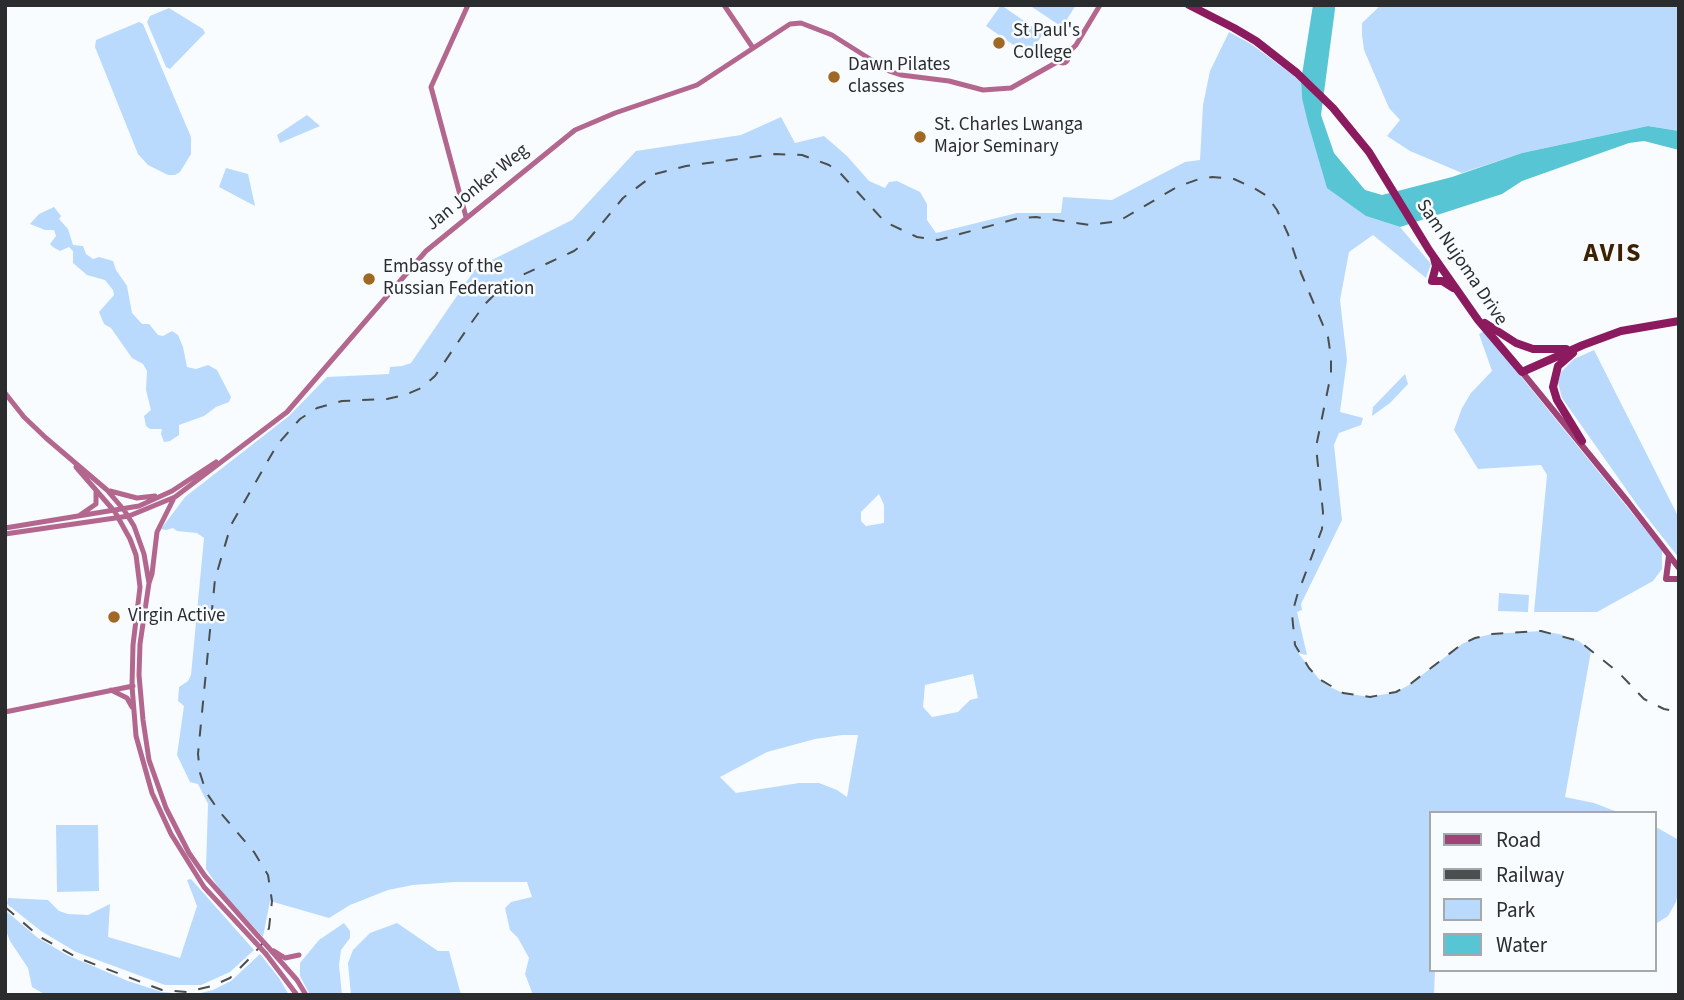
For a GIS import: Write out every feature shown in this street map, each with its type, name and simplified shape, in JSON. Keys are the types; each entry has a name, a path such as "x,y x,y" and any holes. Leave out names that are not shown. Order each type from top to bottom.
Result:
{"highway":[{"name":"Sam Nujoma Drive","path":"1189,5 1234,28 1283,61 1333,108 1363,143 1429,250 1459,292 1523,371"},
{"name":"Sam Nujoma Drive","path":"1200,5 1260,40 1283,61"},
{"path":"1429,250 1436,266 1432,281 1444,282 1459,292"},
{"path":"1476,315 1516,343 1533,349 1556,351 1583,345"},
{"path":"1485,323 1523,371 1621,331 1679,321"},
{"path":"1582,441 1557,400 1553,387 1558,366 1583,345"}],"main road":[{"path":"466,217 431,88 468,5"},
{"path":"724,5 753,48"},
{"name":"Jan Jonker Weg","path":"5,534 129,516 173,494 287,412 426,251 581,127 697,85 790,24 807,26 837,39 889,71 901,75 950,81 992,91 1005,90 1059,61 1066,62 1069,58 1067,54 1076,45 1100,5"},
{"name":"Sam Nujoma Drive","path":"1523,371 1582,441 1614,485"},
{"name":"Sam Nujoma Drive","path":"1523,371 1679,568"},
{"path":"5,393 33,426 107,490 129,516 140,540 149,583"},
{"path":"72,462 119,518 130,539 140,579 132,686 141,757 158,807 171,834 204,887 297,980 306,995"},
{"path":"107,490 145,498 173,494"},
{"path":"77,516 96,504 96,491"},
{"path":"173,494 156,532 140,645 140,686 149,760 179,835 205,876 256,939"},
{"name":"Jan Jonker Weg","path":"5,528 115,512 173,494"},
{"path":"1669,554 1666,579 1679,579"},
{"path":"6,712 140,686"},
{"path":"111,690 127,698 134,710"},
{"path":"267,949 285,958 299,956"},
{"path":"267,949 295,995"}],"green space":[{"path":"1001,5 1043,34 1028,55 986,26"},
{"path":"1029,5 1076,5 1062,27"},
{"path":"1381,5 1679,5 1679,131 1648,126 1522,153 1462,173 1410,151 1387,136 1400,120 1389,108 1364,50 1362,35 1362,23"},
{"path":"169,8 203,29 205,33 170,69 166,67 147,22 150,16"},
{"path":"139,22 143,24 191,137 191,154 180,172 175,175 168,175 148,165 138,154 95,47 96,40"},
{"path":"1229,32 1251,44 1301,81 1302,98 1366,216 1400,227 1431,264 1426,278 1373,235 1349,252 1340,300 1347,360 1340,412 1363,418 1361,425 1339,433 1334,445 1342,520 1301,604 1302,610 1297,612 1307,655 1298,653 1319,679 1330,687 1343,693 1370,697 1396,692 1462,644 1492,634 1541,631 1559,634 1579,641 1591,651 1565,797 1615,811 1428,811 1428,972 1435,972 1434,995 533,995 525,974 529,958 518,938 510,930 505,908 511,902 532,897 527,882 413,885 388,890 350,905 329,918 270,901 263,937 221,891 206,869 208,804 198,784 190,782 177,755 184,706 178,701 179,687 188,681 191,675 204,538 197,533 177,531 173,528 161,529 185,497 289,416 327,377 389,374 390,367 411,363 476,268 572,220 636,151 741,135 781,117 795,143 824,136 847,156 869,181 885,188 889,182 897,181 920,192 927,204 927,220 936,233 1017,213 1061,213 1063,197 1112,200 1185,162 1200,160 1203,105 1210,71","holes":["879,494 884,505 884,523 866,526 861,521 861,512","973,674 978,698 970,700 958,712 932,717 923,707 925,685","842,735 858,735 847,797 819,783 799,783 736,793 720,777 767,752"]},
{"path":"307,115 320,126 280,143 277,135"},
{"path":"226,168 248,174 255,206 219,187"},
{"path":"54,207 61,216 59,219 68,229 73,245 83,246 86,254 93,259 99,257 113,261 127,286 132,313 142,324 149,324 158,335 163,336 172,331 178,335 187,367 196,369 208,365 217,370 231,397 229,402 204,416 179,425 179,435 170,441 164,442 162,429 150,429 146,426 144,416 151,410 146,390 147,371 143,364 132,358 111,328 104,324 99,312 114,295 113,290 105,280 87,275 73,263 73,251 69,247 60,251 50,244 56,236 54,230 45,230 30,224 39,214"},
{"path":"1484,331 1662,550 1662,569 1653,581 1597,612 1534,612 1547,475 1541,465 1478,469 1454,430 1471,393 1492,371 1479,334"},
{"path":"1594,350 1679,518 1679,558 1638,506 1562,398 1558,383 1561,372 1574,359"},
{"path":"1405,374 1408,384 1390,403 1372,416 1373,407"},
{"path":"1499,593 1529,595 1528,612 1498,611"},
{"path":"56,825 98,825 99,891 57,892"},
{"path":"1656,827 1679,840 1679,887 1676,902 1668,916 1656,924"},
{"path":"191,879 254,950 230,972 201,985 165,985 76,952 41,931 7,904 8,898 48,900 59,911 88,915 110,904 108,937 180,958 197,906 187,880"},
{"path":"6,911 38,938 67,955 162,992 193,995 46,995 32,987 28,968 10,941 5,928"},
{"path":"344,923 350,931 350,938 341,950 339,965 342,995 310,995 300,976 300,963 319,940"},
{"path":"397,923 438,951 449,951 461,995 351,995 348,963 353,950 370,933"},
{"path":"260,954 289,995 193,995 213,990 231,981"}],"water":[{"path":"1313,5 1335,5 1321,115 1334,153 1365,190 1382,195 1452,177 1522,153 1648,126 1679,131 1679,150 1644,141 1629,143 1522,181 1502,194 1400,227 1366,216 1327,188 1308,123 1301,81"}],"railway":[{"path":"5,907 40,937 78,958 162,990 187,992 230,978 262,944 269,928 272,901 268,875 254,852 206,792 198,754 215,579 231,525 277,445 300,419 317,408 342,401 387,399 421,388 435,376 485,304 500,289 516,278 574,251 588,240 623,198 655,174 686,166 775,154 802,155 829,165 841,174 885,222 917,237 938,240 1019,218 1036,217 1090,225 1119,221 1177,187 1212,177 1234,179 1267,196 1288,234 1328,337 1331,357 1331,374 1316,447 1323,512 1322,529 1292,614 1295,645 1309,668 1319,679 1343,693 1370,697 1396,692 1409,685 1462,644 1475,638 1492,634 1541,631 1579,641 1619,673 1644,699 1664,709 1679,712"}],"place":[{"name":"St Paul's College","path":"999,43"},
{"name":"Dawn Pilates classes","path":"834,77"},
{"name":"St. Charles Lwanga Major Seminary","path":"920,137"},
{"name":"Embassy of the Russian Federation","path":"369,279"},
{"name":"Virgin Active","path":"114,617"}],"district":[{"name":"AVIS","path":"1613,255"}]}
